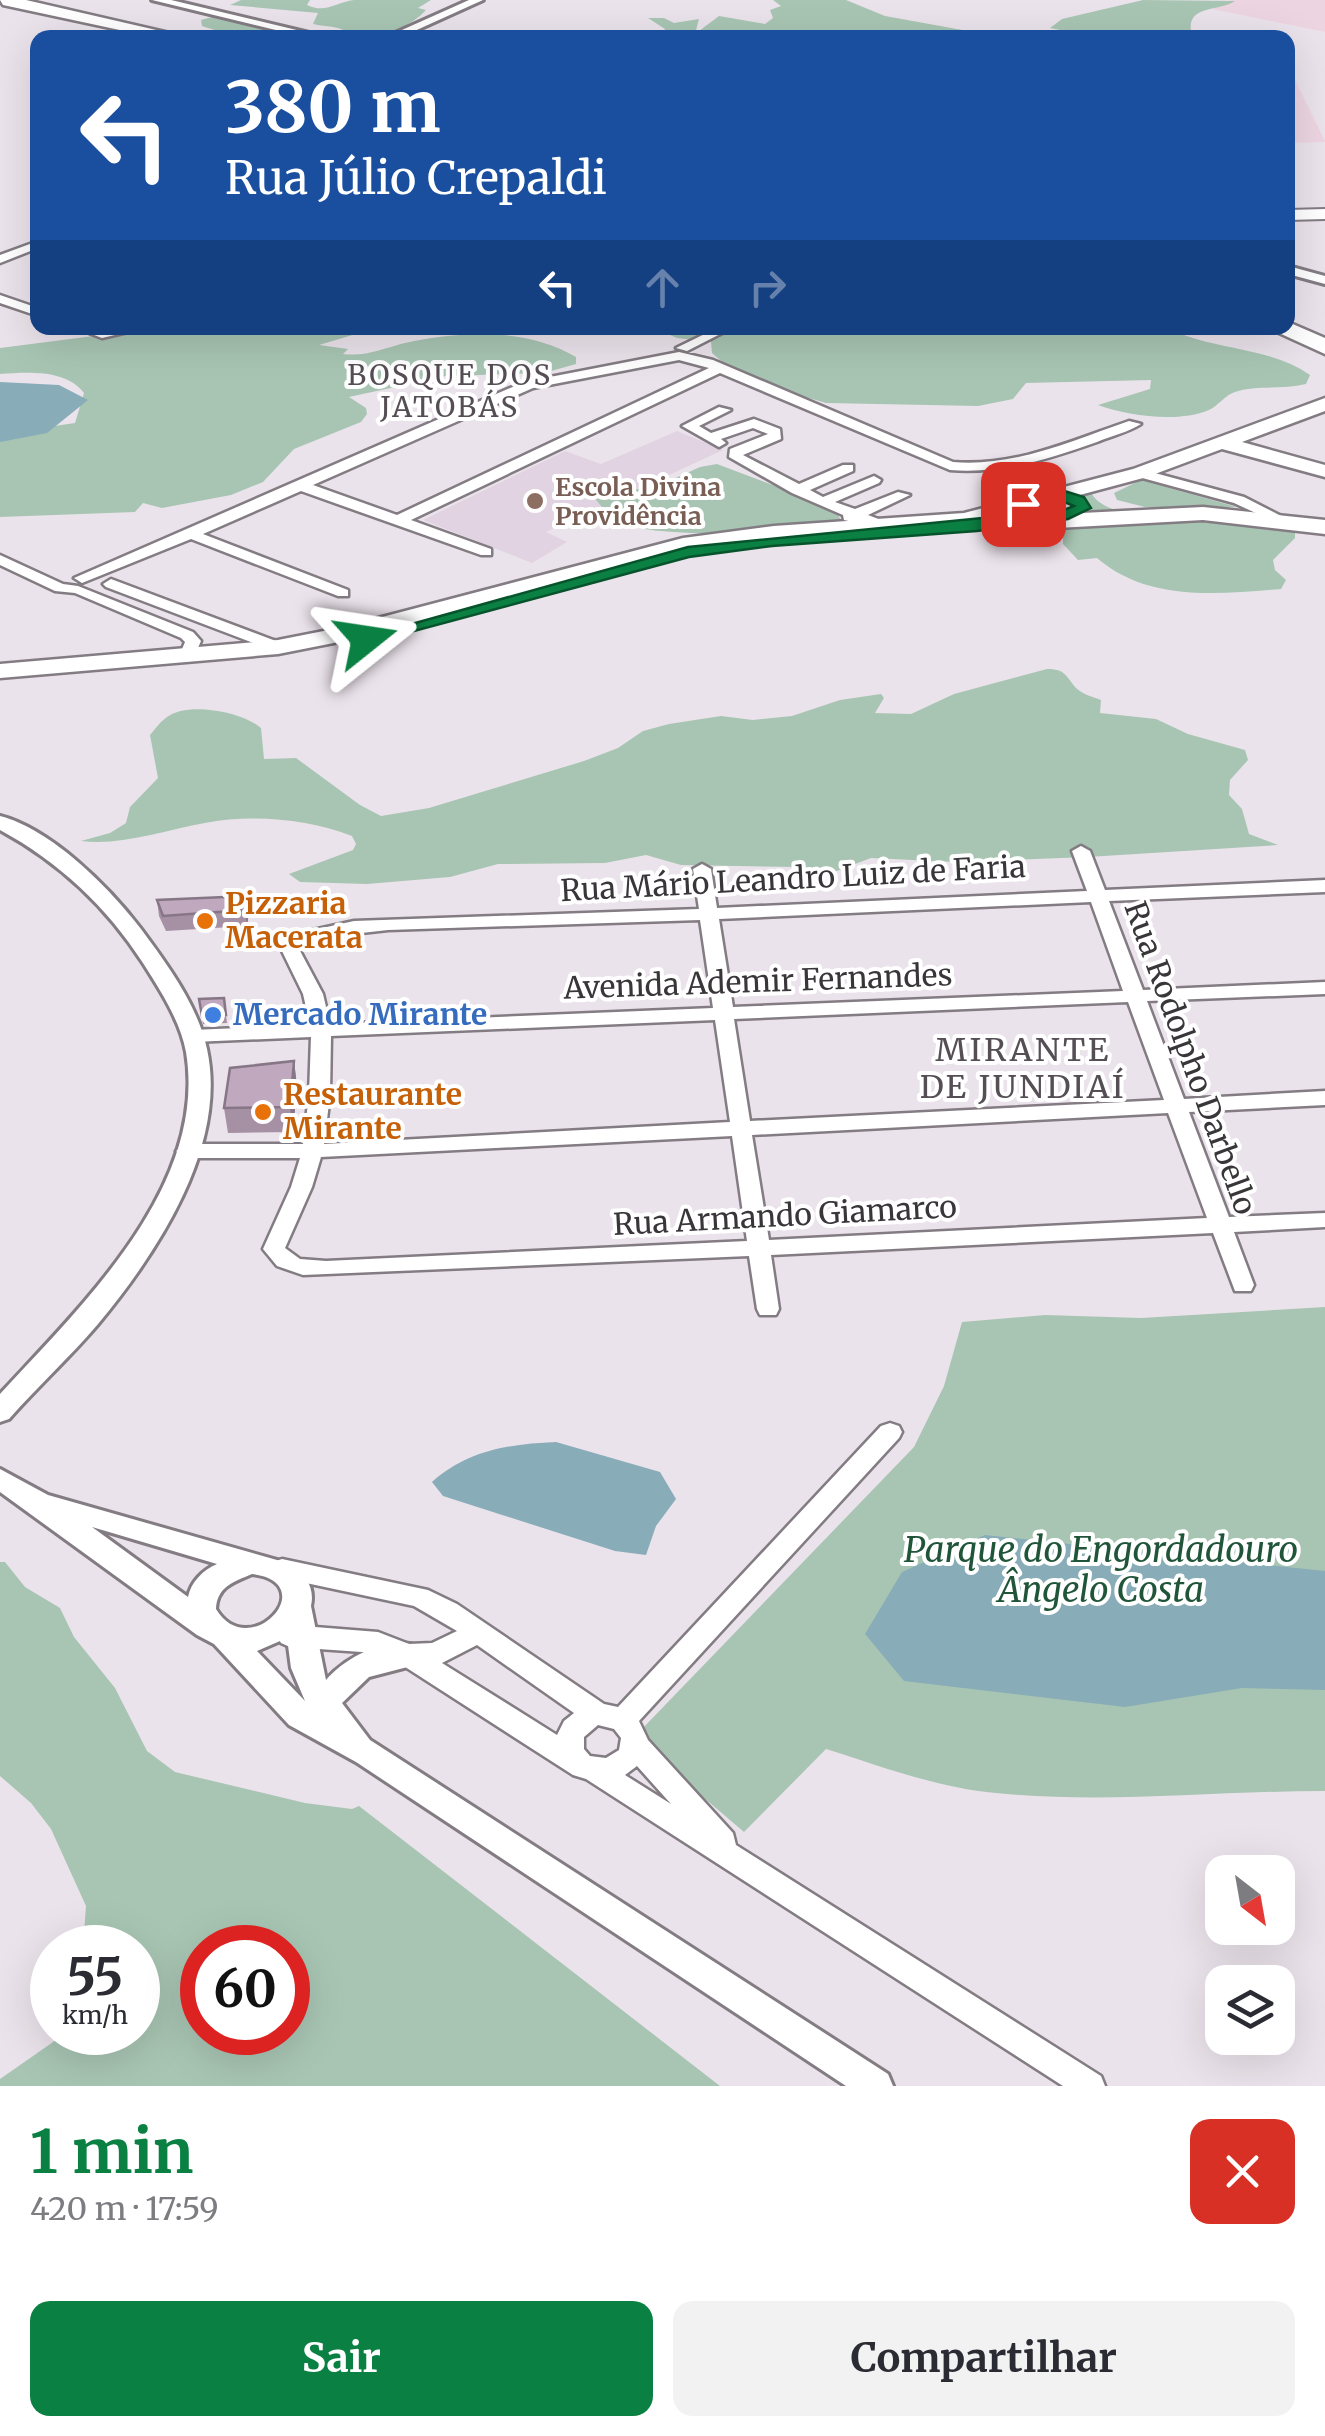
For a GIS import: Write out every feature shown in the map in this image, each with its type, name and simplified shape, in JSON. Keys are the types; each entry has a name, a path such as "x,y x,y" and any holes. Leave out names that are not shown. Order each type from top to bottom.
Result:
{"highway":[{"path":"3,0 159,30"},
{"path":"37,0 164,30"},
{"path":"1295,313 1325,328"},
{"path":"1295,332 1325,347"}],"main road":[{"path":"1295,215 1325,214"},
{"path":"0,671 278,647 346,634 683,545 848,518 884,526 1068,514 1083,508 1078,500 1061,494 1140,473 1325,404"},
{"path":"1222,443 1325,471"},
{"path":"1110,482 1103,494 1113,502 1278,518 1325,527"},
{"path":"0,680 297,654 688,552 981,520 1181,511"}],"street":[{"path":"156,0 289,30"},
{"path":"408,30 478,0"},
{"path":"0,258 30,247"},
{"path":"1295,272 1325,280"},
{"path":"0,298 30,307"},
{"path":"0,316 30,309"},
{"path":"0,558 60,588 79,585 529,384 687,351 714,335"},
{"path":"687,351 950,466 968,469 1007,464 1134,424"},
{"path":"400,520 714,365"},
{"path":"724,410 690,426 735,452 742,463 848,518 903,495"},
{"path":"710,438 754,423 777,434 735,452"},
{"path":"797,490 848,468"},
{"path":"1140,473 1239,500 1278,518"},
{"path":"823,502 874,480"},
{"path":"302,486 486,552"},
{"path":"190,534 343,594"},
{"path":"79,585 104,590 136,558"},
{"path":"110,581 278,647"},
{"path":"79,585 187,635 193,640 188,654"},
{"path":"145,618 168,606"},
{"path":"0,822 72,865 142,944 193,1036 200,1084 199,1108 187,1151 154,1226 100,1301 0,1412"},
{"name":"Rua Rodolpho Darbello","path":"1080,852 1243,1285"},
{"path":"702,869 768,1309"},
{"name":"Rua Mário Leandro Luiz de Faria","path":"320,1032 318,1006 289,947 294,940 324,929 1325,886"},
{"name":"Avenida Ademir Fernandes","path":"193,1036 1325,988"},
{"path":"314,1151 320,1032"},
{"path":"187,1151 314,1151 1325,1098"},
{"name":"Rua Armando Giamarco","path":"314,1151 274,1248 283,1262 301,1268 1325,1220"},
{"path":"584,1765 622,1765 618,1726 890,1432"},
{"path":"0,1479 34,1499 218,1633 247,1640 300,1622 378,1642 408,1655 1090,2086"},
{"path":"34,1499 250,1563 419,1598 478,1632 618,1726 741,1862"},
{"path":"250,1563 232,1567 205,1588 200,1602 201,1617 300,1716 367,1753 876,2086"},
{"path":"282,1569 294,1580 298,1593 306,1668 324,1705 367,1753"},
{"path":"324,1705 340,1679 356,1666 380,1657 435,1654 478,1632"},
{"path":"584,1765 568,1736 584,1718 618,1726"}],"shaded area":[{"path":"1231,0 1325,0 1325,32 1212,9"},
{"path":"1295,80 1325,141 1295,143"},
{"name":"Escola Divina Providência","path":"677,431 723,450 546,532 567,542 532,563 423,520 565,451 601,464"}],"green space":[{"path":"241,0 310,0 307,5 320,8 354,0 431,0 418,8 426,10 420,16 395,30 342,30 313,24 318,13 230,5"},
{"path":"773,0 846,0 885,16 962,30 700,30 719,16 765,24 773,18 770,10 781,6"},
{"path":"1143,0 1235,1 1199,13 1191,30 1050,28 1062,19"},
{"path":"202,11 295,30 215,30 202,26 201,20 212,17"},
{"path":"648,18 664,18 674,23 699,19 696,30 665,30"},
{"path":"101,335 353,335 319,345 348,349 343,354 351,355 427,339 504,335 556,347 576,357 576,364 544,373 446,376 349,397 366,408 361,422 294,449 263,482 231,495 162,508 143,503 135,512 0,517 0,434 75,423 84,393 57,376 0,374 0,348"},
{"path":"670,335 1185,335 1259,353 1310,375 1306,384 1243,390 1231,393 1209,410 1168,417 1138,415 1098,405 1150,389 1151,380 1026,383 1013,399 978,406 826,403 792,393 721,361 712,353 711,342"},
{"path":"717,464 834,508 842,522 740,532 663,531 600,516 606,512 593,496 658,486 700,467"},
{"path":"1141,480 1237,507 1145,507 1117,500 1114,493"},
{"path":"1092,494 1115,510 1133,514 1225,518 1295,530 1295,538 1273,560 1275,570 1286,580 1281,589 1184,592 1138,582 1097,558 1078,560 1063,544 1063,530 1091,511 1086,503 1075,498"},
{"path":"1047,669 1061,672 1078,690 1101,700 1100,713 1156,719 1188,734 1245,750 1248,760 1230,780 1229,795 1242,809 1249,834 1278,845 955,862 871,858 813,880 806,877 805,869 796,867 681,865 646,855 605,863 498,864 450,877 367,884 300,882 289,874 353,850 356,844 352,836 299,822 223,820 128,839 81,841 110,833 126,823 130,807 158,778 150,735 176,712 215,710 253,722 261,728 264,759 296,758 381,816 429,808 584,761 618,748 643,731 669,724 721,716 753,720 792,716 840,700 881,694 884,698 875,713 911,714 954,694"},
{"name":"Parque do Engordadouro Ângelo Costa","path":"1325,1307 1325,1791 1119,1797 996,1793 931,1781 826,1749 744,1832 649,1751 641,1730 914,1447 944,1386 962,1322 1045,1315 1141,1318"},
{"path":"0,1562 5,1562 25,1587 60,1608 74,1637 115,1688 147,1751 175,1772 305,1803 352,1809 359,1806 720,2086 0,2086 0,2079 34,2055 160,2055 160,1925 85,1925 86,1906 51,1829 31,1803 0,1776"}],"water":[{"path":"0,382 59,385 88,400 47,433 0,442"},
{"path":"556,1442 660,1472 676,1499 656,1526 646,1555 615,1551 443,1496 432,1482 460,1463 490,1451"},
{"path":"985,1535 1325,1571 1325,1690 1242,1688 1125,1707 904,1681 865,1634 902,1572"}],"building":[{"path":"247,896 245,910 163,916 157,900"},
{"path":"224,998 226,1015 202,1016 199,999"},
{"path":"294,1061 290,1107 224,1108 230,1068"}],"place":[{"name":"Escola Divina Providência","path":"535,501"},
{"name":"Pizzaria Macerata","path":"205,921"},
{"name":"Mercado Mirante","path":"213,1015"},
{"name":"Restaurante Mirante","path":"263,1112"}],"district":[{"name":"BOSQUE DOS JATOBÁS","path":"450,391"},
{"name":"MIRANTE DE JUNDIAÍ","path":"1023,1068"}],"route":[{"path":"366,639 688,552 772,541 977,526 1068,514 1083,508 1078,500 1061,494 1023,504"}]}
